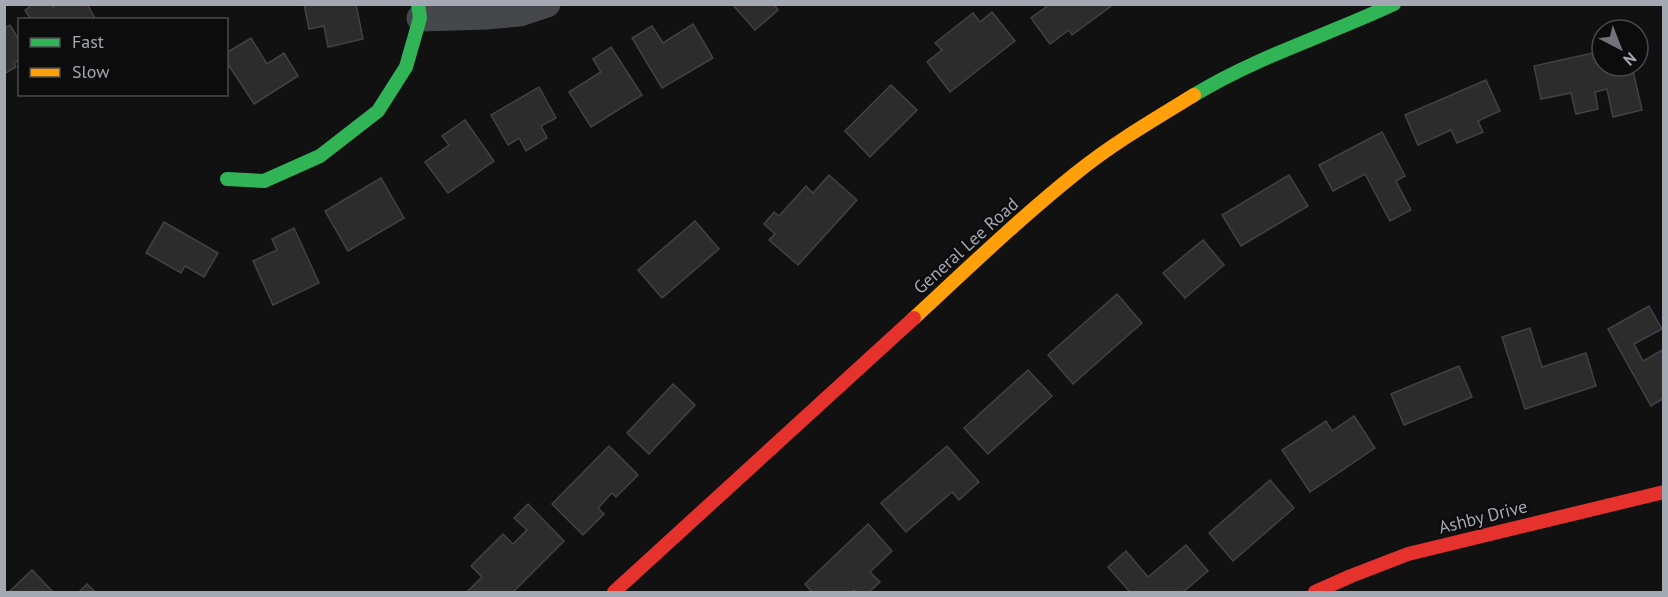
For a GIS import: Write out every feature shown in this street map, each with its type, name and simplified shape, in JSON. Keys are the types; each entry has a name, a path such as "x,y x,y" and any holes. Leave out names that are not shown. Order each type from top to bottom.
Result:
{"street":[{"path":"227,179 264,181 320,156 378,111 406,67 419,11 486,16 520,13 547,4"},
{"name":"General Lee Road","path":"614,592 1005,234 1076,173 1141,127 1209,86 1267,58 1394,4"},
{"name":"Ashby Drive","path":"1315,592 1408,554 1664,492"}],"building":[{"path":"34,4 52,4 53,7 56,4 87,4 95,18 30,18 25,10"},
{"path":"304,4 356,4 363,39 328,47 324,26 309,29"},
{"path":"732,4 774,4 778,10 755,30"},
{"path":"1050,4 1114,4 1072,35 1069,30 1050,44 1031,18"},
{"path":"992,12 1015,41 950,92 927,62 942,50 935,43 973,13 980,22"},
{"path":"693,24 713,58 662,88 632,38 652,26 663,43"},
{"path":"10,25 18,39 18,61 14,63 16,67 4,74 4,28"},
{"path":"251,38 267,64 284,53 298,76 254,104 228,64 228,52"},
{"path":"611,47 642,95 591,127 569,92 601,72 593,59"},
{"path":"1590,54 1590,78 1635,78 1642,110 1613,117 1607,89 1595,92 1598,109 1576,114 1571,93 1541,99 1534,66"},
{"path":"1486,80 1500,111 1478,121 1483,132 1457,143 1451,130 1418,145 1405,115"},
{"path":"891,85 917,110 870,157 845,131"},
{"path":"539,87 556,118 541,126 547,138 526,151 519,138 508,145 491,115"},
{"path":"465,120 494,161 448,193 425,162 449,145 442,136"},
{"path":"1382,132 1405,176 1396,181 1411,210 1390,221 1365,174 1333,191 1319,165"},
{"path":"829,175 857,200 798,265 769,240 775,234 764,224 774,212 779,216 806,186 813,193"},
{"path":"1289,175 1308,206 1241,246 1222,215"},
{"path":"381,178 404,218 348,251 325,211"},
{"path":"695,221 719,249 662,298 638,270"},
{"path":"164,222 218,253 204,277 185,266 181,273 146,253"},
{"path":"294,228 319,283 273,305 253,261 277,250 272,239"},
{"path":"1203,240 1224,265 1185,298 1163,273"},
{"path":"1117,294 1142,323 1073,384 1048,355"},
{"path":"1649,306 1662,329 1634,344 1643,361 1664,349 1664,398 1651,406 1608,329"},
{"path":"1530,328 1542,367 1586,353 1596,386 1525,409 1502,337"},
{"path":"1459,366 1472,397 1404,425 1391,394"},
{"path":"1028,370 1052,396 988,454 964,428"},
{"path":"673,384 695,405 649,454 627,433"},
{"path":"1354,416 1375,448 1310,492 1282,450 1326,421 1332,431"},
{"path":"609,446 638,475 616,497 612,493 598,508 604,514 583,535 552,504"},
{"path":"947,446 979,482 959,500 952,492 906,532 881,503"},
{"path":"1270,480 1294,508 1233,561 1209,533"},
{"path":"528,504 564,541 513,592 469,592 482,577 471,566 503,534 513,544 527,530 514,518"},
{"path":"868,524 892,551 870,572 880,582 869,592 854,590 851,592 812,592 805,584"},
{"path":"1186,545 1208,571 1183,592 1130,592 1108,567 1126,551 1148,577"},
{"path":"32,570 53,592 9,592"},
{"path":"87,584 95,592 79,592"}],"traffic: fast":[{"path":"227,179 264,181 320,156 378,111 406,67 420,18 418,4"},
{"path":"1194,95 1242,69 1394,4"}],"traffic: slow":[{"path":"914,318 1013,226 1075,174 1118,142 1194,95"}],"traffic: jam":[{"path":"614,592 914,318"},
{"path":"1315,592 1408,554 1664,492"}]}
